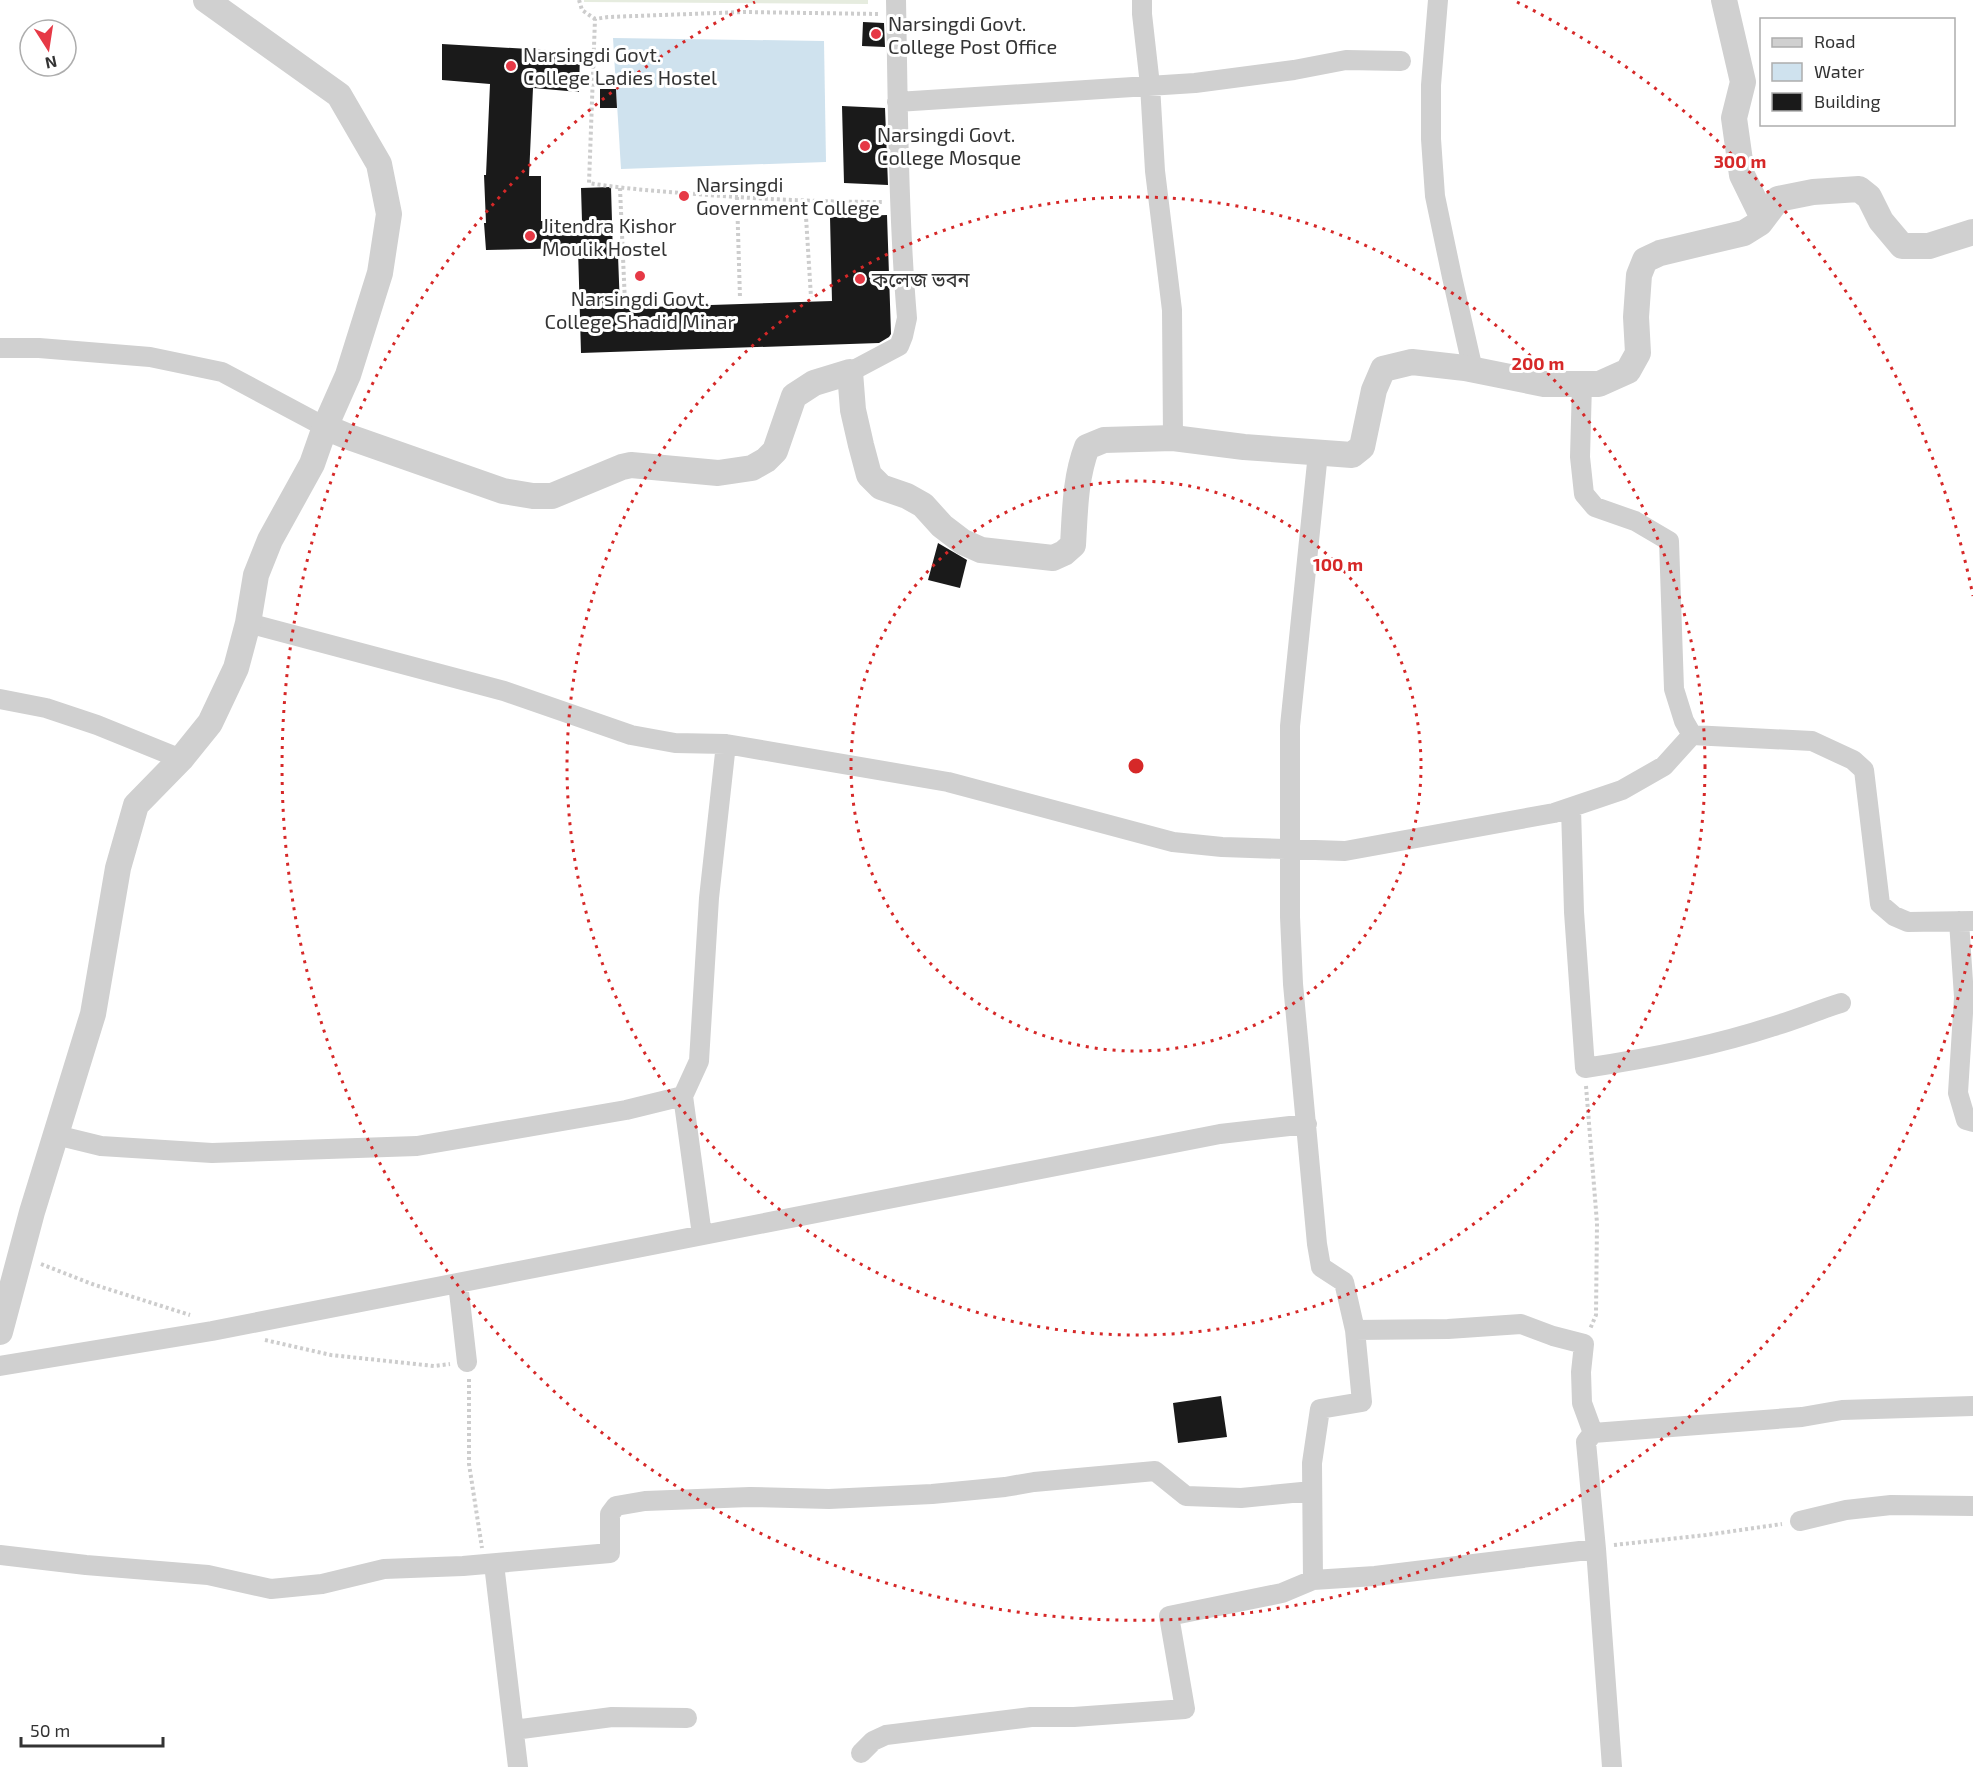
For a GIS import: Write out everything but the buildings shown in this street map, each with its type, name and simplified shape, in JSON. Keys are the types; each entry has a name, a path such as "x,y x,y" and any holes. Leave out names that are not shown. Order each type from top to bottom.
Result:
{"street":[{"path":"0,1332 20,1256 93,1014 118,868 136,805 181,759 210,723 236,668 248,623 256,575 270,540 312,464 325,427 348,375 380,273 389,214 379,164 339,95 206,0"},
{"path":"1142,0 1155,171 1172,310 1173,438"},
{"path":"1437,0 1431,85 1431,139 1435,196 1473,369"},
{"path":"1724,0 1743,82 1734,118 1742,175 1763,218"},
{"path":"0,348 39,348 150,357 222,372 325,427 349,437 503,491 533,496 552,496 631,465 718,473 752,468 776,452 795,396 814,383 850,372 877,356 891,351 899,346 903,336 907,318 900,202 896,7"},
{"path":"897,102 1206,82 1294,70 1346,60 1401,61"},
{"path":"850,372 853,410 869,475 881,488 907,496 923,505 942,526 963,542 981,550 1053,558 1064,553 1072,545 1077,481 1081,463 1088,447 1104,440 1173,438 1244,447 1352,455 1362,447 1374,390 1383,369 1412,362 1473,369 1544,384 1599,384 1628,371 1638,353 1636,317 1639,275 1645,260 1660,254 1744,233 1760,223 1778,199 1813,192 1859,189 1869,197 1881,221 1902,246 1929,246 1973,232"},
{"path":"1582,384 1580,457 1584,494 1595,507 1635,521 1669,541 1674,689 1684,721 1692,735"},
{"path":"1313,1580 1312,1463 1320,1409 1362,1402 1355,1330 1344,1282 1321,1267 1317,1244 1293,984 1290,917 1290,726 1318,453"},
{"path":"248,623 504,691 631,735 675,743 726,744 948,782 1173,842 1222,847 1345,851 1554,813 1622,790 1664,765 1692,735 1812,741 1853,760 1864,770 1881,904 1894,916 1908,922 1966,921 1958,1093 1965,1120 1973,1122"},
{"path":"0,699 46,708 97,724 181,759"},
{"path":"702,1235 683,1096 699,1061 709,898 726,744"},
{"path":"1571,808 1574,912 1585,1068 1641,1059 1770,1028 1841,1003"},
{"path":"56,1135 101,1146 212,1153 417,1146 626,1110 683,1096"},
{"path":"0,1366 228,1328 1220,1134 1307,1124"},
{"path":"458,1283 467,1362"},
{"path":"1355,1330 1448,1329 1521,1324 1584,1344 1581,1372 1582,1403 1593,1433"},
{"path":"1612,1767 1586,1442 1593,1433 1802,1417 1842,1410 1973,1406"},
{"path":"0,1555 208,1575 271,1589 322,1584 384,1569 489,1564 610,1553 610,1514 616,1506 645,1501 750,1497 829,1499 932,1494 1034,1482 1155,1472 1186,1496 1240,1498 1312,1491"},
{"path":"1800,1521 1846,1510 1891,1505 1973,1506"},
{"path":"861,1753 873,1741 886,1735 1031,1717 1074,1717 1185,1708 1169,1616 1282,1593 1313,1580 1397,1574 1596,1549"},
{"path":"489,1564 518,1767"},
{"path":"514,1730 612,1717 687,1718"}],"path":[{"path":"579,0 582,10 595,19 608,16 896,7"},
{"path":"595,19 589,183 620,188 737,197 805,201 900,202"},
{"path":"620,188 625,303"},
{"path":"737,197 740,298"},
{"path":"805,201 811,297"},
{"path":"1584,1344 1596,1315 1597,1234 1585,1068"},
{"path":"20,1256 92,1284 228,1328"},
{"path":"261,1339 331,1355 434,1366 467,1362 470,1464 489,1564"},
{"path":"1596,1549 1800,1521"}],"shaded area":[{"path":"584,0 868,0 868,4 584,2"}],"water":[{"path":"613,38 824,41 826,162 621,169"}],"place":[{"name":"Narsingdi Govt. College Post Office","path":"876,34"},
{"name":"Narsingdi Govt. College Ladies Hostel","path":"511,66"},
{"name":"Narsingdi Govt. College Mosque","path":"865,146"},
{"name":"Narsingdi Government College","path":"684,196"},
{"name":"Jitendra Kishor Moulik Hostel","path":"530,236"},
{"name":"Narsingdi Govt. College Shadid Minar","path":"640,276"},
{"name":"কলেজ ভবন","path":"860,279"}]}
